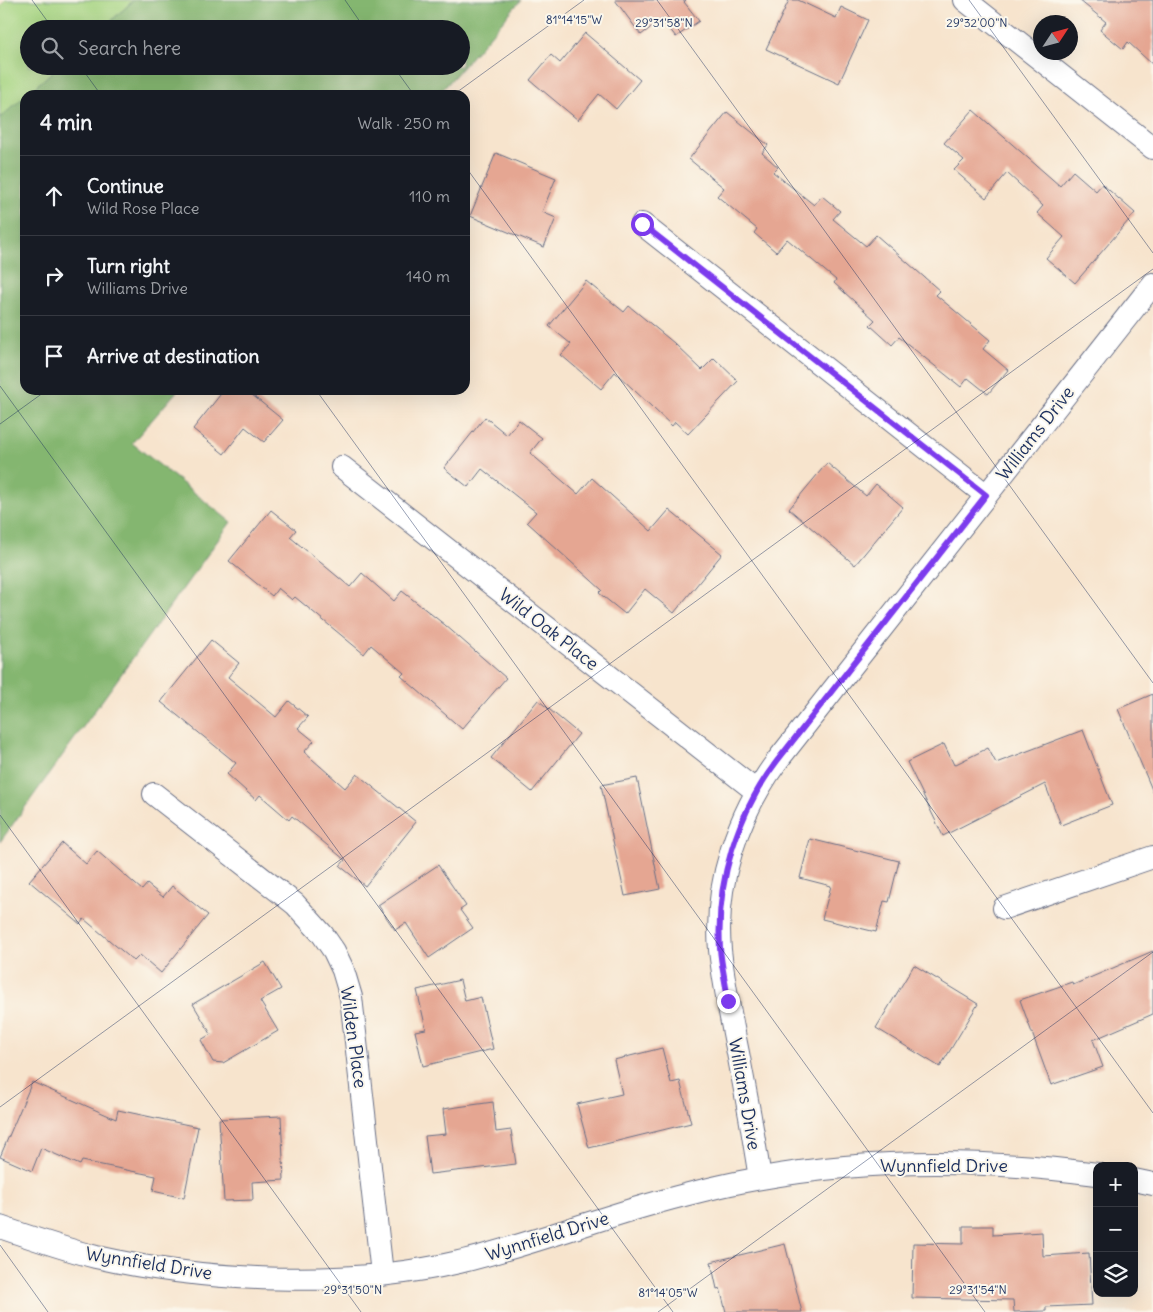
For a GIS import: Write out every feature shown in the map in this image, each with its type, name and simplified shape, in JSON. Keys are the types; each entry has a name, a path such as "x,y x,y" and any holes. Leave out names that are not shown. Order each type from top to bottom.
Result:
{"street":[{"path":"966,0 1153,148"},
{"path":"642,224 986,495"},
{"name":"Williams Drive","path":"760,1178 720,950 721,899 728,864 740,826 756,791 777,761 1153,284"},
{"name":"Wild Oak Place","path":"342,466 756,791"},
{"name":"Wilden Place","path":"154,794 295,904 323,935 343,970 351,997 382,1274"},
{"path":"1004,908 1153,857"},
{"name":"Wynnfield Drive","path":"0,1227 55,1245 125,1263 190,1273 275,1278 324,1278 382,1274 454,1263 505,1250 685,1194 760,1178 835,1168 947,1163 1012,1165 1093,1174"},
{"path":"1138,1181 1153,1184"}],"green space":[{"path":"6,0 134,0 112,20 20,20 20,75 49,75 32,90 20,90 20,100 0,118 0,6"},
{"path":"134,0 521,0 470,58 470,20 112,20"},
{"path":"49,75 455,75 442,90 32,90"},
{"path":"20,100 20,395 174,395 132,443 231,522 0,842 0,118"}],"building":[{"path":"615,0 686,0 684,2 699,21 676,37 662,19 641,35"},
{"path":"789,0 798,0 836,18 841,7 868,20 839,83 766,49"},
{"path":"1079,0 1153,0 1153,65 1128,42 1123,49 1100,30 1106,22"},
{"path":"585,33 640,80 616,109 599,94 578,120 530,80 551,55 560,63"},
{"path":"973,110 1060,186 1073,171 1096,191 1102,184 1135,213 1075,283 1046,258 1064,237 1037,213 1043,206 1007,173 986,198 954,170 964,160 944,143"},
{"path":"727,112 768,145 762,153 778,167 773,172 814,205 822,196 840,211 833,219 866,246 876,235 940,291 936,295 990,340 983,349 1008,370 988,394 968,378 961,387 899,337 892,345 870,325 875,320 834,283 836,280 787,239 776,252 754,233 757,229 717,196 724,188 689,159"},
{"path":"496,153 556,178 542,212 556,218 544,247 470,216"},
{"path":"586,281 624,312 629,306 674,343 702,370 714,358 738,381 688,434 675,422 672,426 615,372 601,389 561,355 571,344 549,326"},
{"path":"220,395 252,395 283,420 264,442 245,427 224,454 193,429"},
{"path":"485,417 507,435 519,420 542,438 530,453 578,494 592,478 651,531 669,510 722,554 674,613 645,589 625,614 599,593 602,590 527,522 536,512 482,469 468,487 444,468"},
{"path":"827,463 866,496 876,484 903,507 855,565 789,509"},
{"path":"271,510 296,530 290,537 350,587 362,573 394,601 402,591 445,625 506,678 462,729 401,676 404,673 371,645 364,654 295,597 292,600 278,588 272,596 229,561"},
{"path":"211,640 239,663 228,677 276,717 289,701 308,717 298,728 314,741 304,752 345,788 357,774 416,822 365,886 340,866 345,860 292,816 289,820 260,795 256,800 227,774 236,763 161,702"},
{"path":"1153,694 1153,792 1118,709"},
{"path":"538,700 579,734 532,792 491,758"},
{"path":"1083,730 1112,805 1061,825 1045,784 943,836 907,762 944,744 954,765 988,748 996,763"},
{"path":"637,778 660,889 625,896 601,785"},
{"path":"810,839 899,861 889,902 884,901 876,932 822,919 831,886 800,878"},
{"path":"62,843 86,864 97,851 142,890 147,884 163,897 172,886 208,915 161,973 140,955 134,961 84,919 80,924 29,881"},
{"path":"438,865 466,906 460,910 473,928 429,958 406,923 395,930 378,905"},
{"path":"1153,951 1153,1014 1093,1040 1103,1067 1051,1085 1020,1000 1072,982 1073,985"},
{"path":"265,962 281,989 260,1001 278,1031 223,1063 213,1062 201,1040 211,1034 193,1004"},
{"path":"914,965 978,1004 940,1067 876,1028"},
{"path":"460,980 465,1001 481,997 493,1049 423,1066 415,1031 426,1029 417,990"},
{"path":"662,1048 671,1083 680,1081 691,1123 589,1148 577,1104 622,1094 614,1060"},
{"path":"32,1082 116,1119 118,1110 198,1127 184,1198 153,1191 156,1176 82,1161 80,1165 41,1148 32,1171 0,1157"},
{"path":"493,1102 496,1132 511,1130 516,1164 430,1174 425,1136 446,1134 443,1109"},
{"path":"281,1116 284,1180 252,1182 253,1200 224,1201 219,1119"},
{"path":"963,1226 993,1226 993,1235 1042,1232 1043,1256 1089,1253 1092,1305 1046,1307 1046,1311 1014,1312 1013,1300 912,1298 913,1243 963,1244"},
{"path":"785,1244 802,1312 726,1312 720,1288 717,1289 711,1262"}],"route":[{"path":"642,224 986,495 777,761 756,791 740,826 728,864 721,899 720,950 728,1001"}]}
